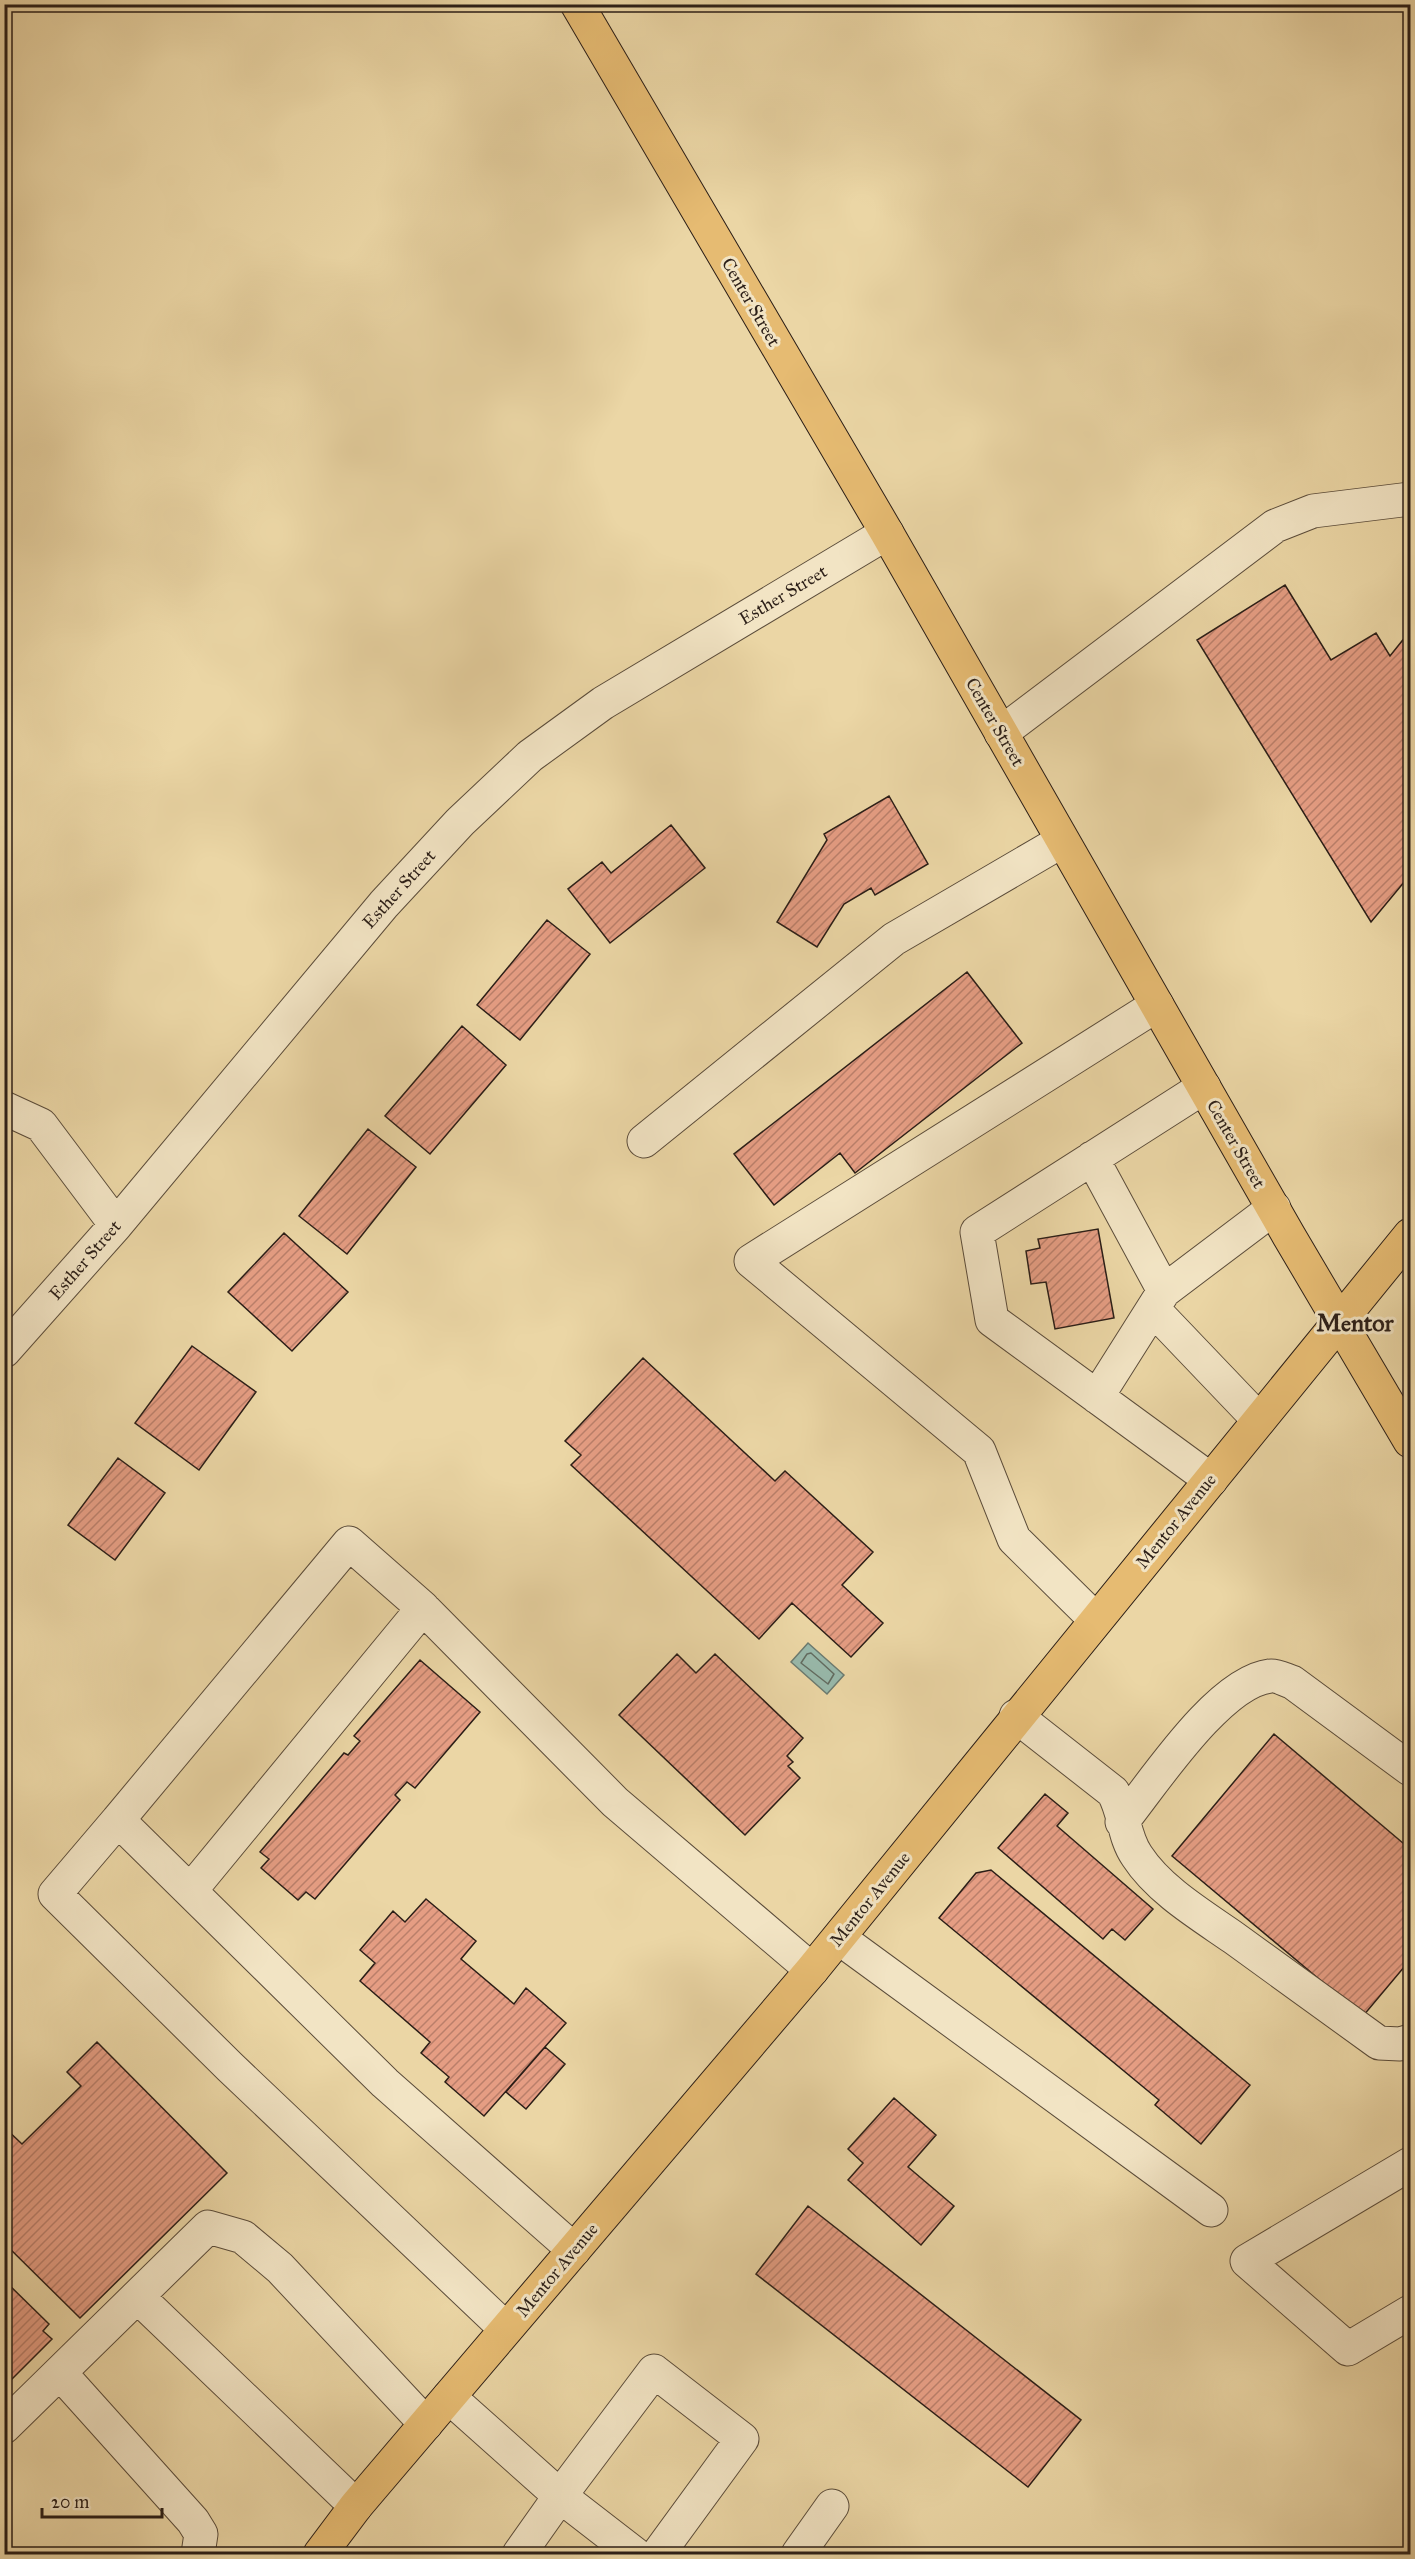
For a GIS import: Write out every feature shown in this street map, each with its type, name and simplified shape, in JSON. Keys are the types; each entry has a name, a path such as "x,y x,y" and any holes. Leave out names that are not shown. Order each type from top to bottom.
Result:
{"main road":[{"name":"Center Street","path":"577,4 887,533 1156,1005 1410,1441"},
{"name":"Mentor Avenue","path":"320,2554 356,2506 812,1970 1016,1716 1410,1235"}],"street":[{"path":"1001,734 1275,526 1313,511 1410,499"},
{"name":"Esther Street","path":"4,1351 116,1225 384,904 460,822 530,756 603,703 887,533"},
{"path":"644,1141 894,939 1062,841"},
{"path":"1096,1620 1014,1539 979,1451 751,1260 1156,1005"},
{"path":"1204,1087 977,1232 992,1320 1210,1480"},
{"path":"4,1108 41,1125 116,1225"},
{"path":"1092,1158 1158,1300 1259,1420"},
{"path":"1097,1397 1158,1300 1274,1208"},
{"path":"506,2329 230,2067 55,1894 349,1543 423,1608 615,1802 812,1970"},
{"path":"190,1891 423,1608"},
{"path":"1122,1822 1225,1697 1255,1679 1273,1675 1292,1682 1410,1769"},
{"path":"1016,1716 1113,1792 1119,1802 1128,1841 1138,1858 1159,1881 1378,2043 1400,2044 1410,2041"},
{"path":"118,1820 385,2083 574,2250"},
{"path":"838,1938 1211,2210"},
{"path":"1410,2164 1247,2261 1348,2349 1410,2312"},
{"path":"4,2427 61,2374 208,2226 243,2237 280,2268 426,2424"},
{"path":"138,2297 356,2506"},
{"path":"519,2554 654,2372 742,2439 658,2554"},
{"path":"61,2374 193,2521 201,2534 198,2554"},
{"path":"449,2397 560,2496 635,2554"},
{"path":"798,2554 832,2506"}],"water":[{"path":"808,1643 844,1675 827,1694 791,1662"}],"building":[{"path":"1285,585 1331,660 1376,633 1390,656 1410,631 1410,875 1371,922 1197,640"},
{"path":"889,796 928,864 875,895 871,888 844,904 817,947 777,922 827,840 824,834"},
{"path":"671,825 705,868 610,943 568,889 602,862 611,873"},
{"path":"547,920 590,954 520,1040 477,1005"},
{"path":"967,972 1022,1043 855,1173 840,1153 774,1205 734,1154"},
{"path":"462,1026 506,1065 430,1154 385,1116"},
{"path":"368,1129 416,1167 347,1254 299,1216"},
{"path":"1098,1229 1114,1318 1055,1329 1046,1282 1031,1284 1026,1251 1040,1248 1038,1239"},
{"path":"284,1233 348,1292 292,1351 228,1292"},
{"path":"192,1346 256,1392 199,1470 135,1423"},
{"path":"643,1358 775,1481 785,1471 873,1552 842,1585 883,1623 851,1657 792,1603 759,1639 571,1465 581,1455 565,1441"},
{"path":"118,1458 165,1493 115,1560 68,1525"},
{"path":"677,1654 696,1673 715,1654 803,1738 787,1756 793,1762 788,1766 800,1778 745,1835 619,1715"},
{"path":"420,1660 480,1712 415,1788 407,1782 395,1795 400,1800 315,1899 306,1892 298,1900 261,1868 269,1859 260,1852 344,1753 348,1755 360,1741 354,1736"},
{"path":"1274,1734 1410,1849 1410,1960 1363,2016 1172,1856"},
{"path":"1045,1794 1068,1813 1057,1826 1153,1909 1125,1940 1112,1929 1103,1939 998,1848"},
{"path":"991,1870 1250,2085 1201,2144 1155,2105 1159,2100 939,1918 976,1873"},
{"path":"426,1899 476,1941 461,1959 514,2004 526,1988 566,2023 484,2116 445,2082 449,2077 421,2053 430,2042 360,1981 375,1963 360,1950 393,1911 405,1922"},
{"path":"97,2042 227,2173 80,2318 4,2243 4,2127 22,2144 81,2086 67,2072"},
{"path":"545,2047 565,2064 526,2109 506,2092"},
{"path":"894,2098 936,2135 908,2167 954,2206 921,2245 848,2180 863,2163 848,2149"},
{"path":"808,2206 1081,2420 1028,2487 756,2274"},
{"path":"4,2280 49,2324 43,2331 52,2339 4,2387"}],"district":[{"name":"Mentor","path":"1355,1323"}]}
